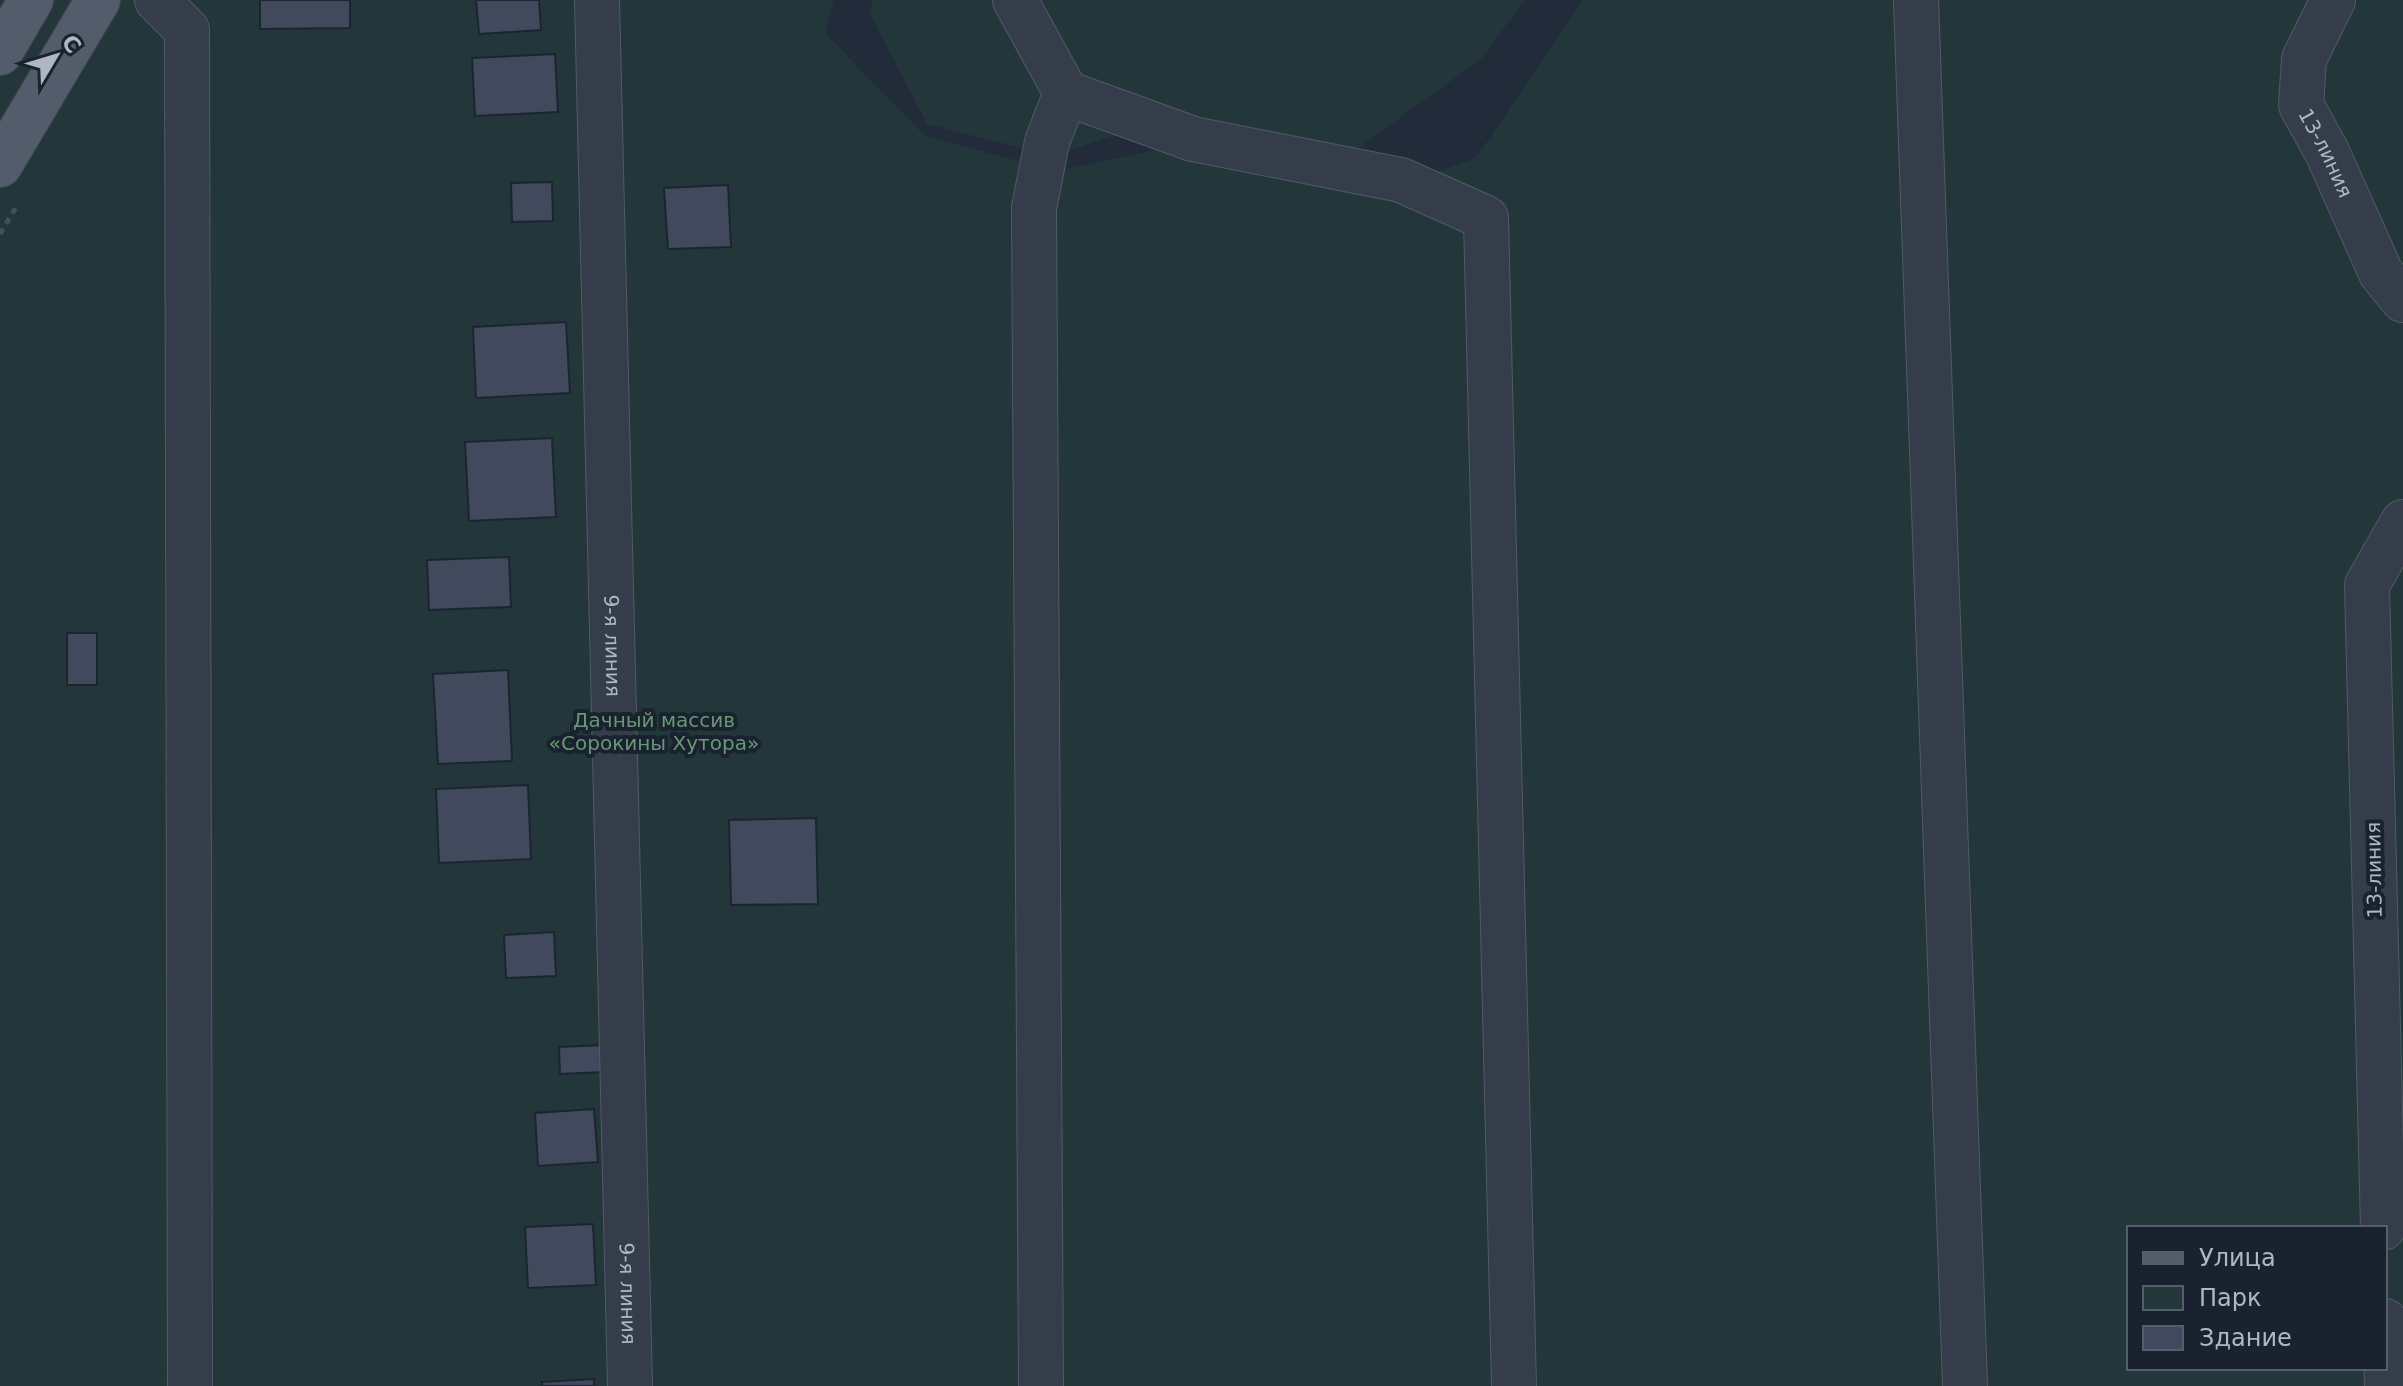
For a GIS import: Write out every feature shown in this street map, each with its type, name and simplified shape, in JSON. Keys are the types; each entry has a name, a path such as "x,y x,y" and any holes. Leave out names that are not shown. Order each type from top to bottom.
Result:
{"main road":[{"path":"0,53 31,0"},
{"path":"0,165 98,0"}],"lane":[{"path":"157,0 187,30 190,1386"},
{"name":"9-я линия","path":"597,0 630,1386"},
{"path":"1015,0 1066,93 1193,139 1401,180 1486,218 1514,1386"},
{"path":"1916,0 1965,1386"},
{"name":"13-линия","path":"2333,0 2304,59 2301,105 2327,152 2381,273 2403,300"},
{"path":"1041,1386 1034,208 1047,142 1066,93"},
{"name":"13-линия","path":"2383,1226 2367,585 2403,522"}],"green space":[{"name":"Дачный массив «Сорокины Хутора»","path":"0,0 834,0 825,33 925,136 1056,171 1162,149 1376,193 1476,158 1582,0 2403,0 2403,1386 0,1386"},
{"path":"872,0 1525,0 1481,59 1357,149 1176,114 1053,156 927,124 870,14"}],"building":[{"path":"260,0 350,0 350,28 260,29"},
{"path":"476,0 539,0 541,30 479,34"},
{"path":"555,54 558,112 475,116 472,58"},
{"path":"552,182 553,221 512,222 511,183"},
{"path":"728,185 731,247 668,249 664,188"},
{"path":"566,322 570,393 476,398 473,327"},
{"path":"552,438 556,517 469,521 465,442"},
{"path":"509,557 511,607 429,610 427,560"},
{"path":"67,633 97,633 97,685 67,685"},
{"path":"508,670 512,761 438,764 433,674"},
{"path":"528,785 531,859 439,863 436,789"},
{"path":"816,818 818,904 731,905 729,820"},
{"path":"554,932 556,976 506,978 504,935"},
{"path":"604,1045 605,1072 560,1074 559,1047"},
{"path":"594,1109 598,1162 538,1166 535,1113"},
{"path":"593,1224 596,1285 528,1288 525,1227"},
{"path":"594,1379 594,1386 542,1386 542,1382"}]}
